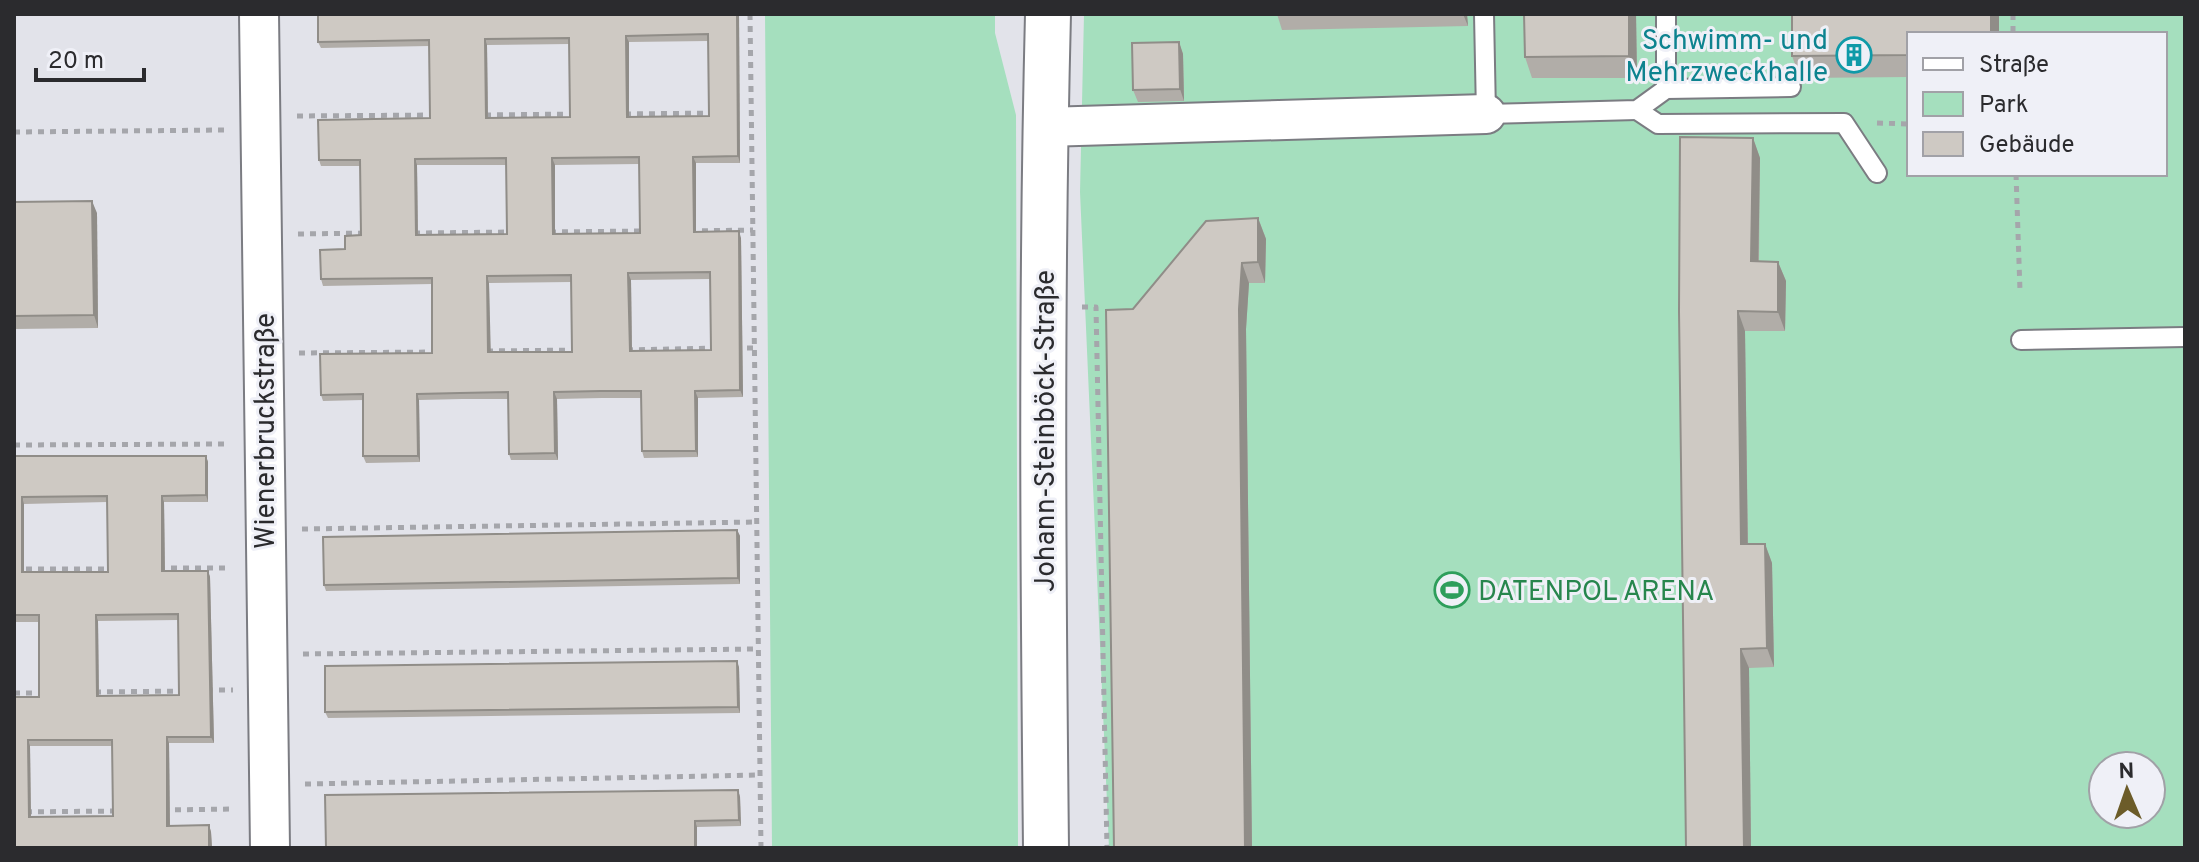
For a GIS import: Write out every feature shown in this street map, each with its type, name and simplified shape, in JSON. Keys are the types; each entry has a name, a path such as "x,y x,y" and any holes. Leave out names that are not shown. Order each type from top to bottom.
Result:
{"street":[{"name":"Wienerbruckstraße","path":"259,14 270,848"},
{"name":"Johann-Steinböck-Straße","path":"1046,848 1044,307 1048,14"},
{"path":"1045,127 1486,114"}],"lane":[{"path":"1484,14 1486,114 1637,110 1666,89 1791,87"},
{"path":"1666,14 1666,89"},
{"path":"1637,110 1658,124 1844,123 1877,173"},
{"path":"2021,340 2185,337"}],"path":[{"path":"750,14 761,848"},
{"path":"625,114 720,113"},
{"path":"482,115 577,114"},
{"path":"14,132 435,115"},
{"path":"2016,176 2020,291"},
{"path":"690,231 753,230"},
{"path":"547,232 658,231"},
{"path":"405,233 516,232"},
{"path":"262,234 373,233"},
{"path":"1044,307 1096,307 1107,848"},
{"path":"612,350 754,348"},
{"path":"485,351 580,350"},
{"path":"264,354 438,352"},
{"path":"14,445 265,443"},
{"path":"265,530 756,522"},
{"path":"155,568 265,567"},
{"path":"14,569 124,568"},
{"path":"204,690 267,672 758,649"},
{"path":"93,692 188,691"},
{"path":"14,693 46,693"},
{"path":"158,810 269,797 760,775"},
{"path":"14,812 126,811"}],"green space":[{"path":"765,14 995,14 995,33 1016,115 1018,848 772,848"},
{"path":"1084,14 2185,14 2185,848 1109,848 1080,192"}],"building":[{"path":"318,14 737,14 738,156 693,157 694,232 739,231 740,390 695,391 696,451 642,451 641,391 600,391 554,392 555,453 509,454 508,392 417,394 418,456 363,456 363,394 321,395 320,354 432,353 432,278 321,279 320,250 345,249 345,236 361,235 360,160 319,160 318,120 430,118 429,40 318,42","holes":["708,34 709,116 627,117 626,36","569,38 570,117 486,118 485,39","639,157 640,233 553,234 552,158","506,158 507,234 416,235 415,159","710,272 711,350 630,351 628,273","571,275 572,352 488,352 487,276"]},
{"path":"1524,14 1629,14 1629,56 1525,57"},
{"name":"Schwimm- und Mehrzweckhalle","path":"1792,14 1991,14 1991,32 1907,32 1907,55 1792,56"},
{"path":"1179,42 1180,89 1133,90 1132,43"},
{"path":"1680,137 1753,138 1751,261 1778,262 1778,312 1738,311 1741,544 1765,544 1767,648 1741,649 1744,848 1686,848 1679,311"},
{"path":"92,201 94,315 14,316 14,202"},
{"path":"1258,218 1258,262 1242,263 1239,309 1245,848 1114,848 1106,310 1133,309 1206,221"},
{"path":"14,456 206,456 206,495 162,496 162,571 208,571 211,737 167,737 167,826 209,825 209,848 14,848 14,697 39,697 39,615 14,615","holes":["107,496 108,572 22,572 22,497","178,614 179,695 97,696 96,615","28,740 112,740 113,816 29,817"]},
{"path":"737,530 738,578 324,585 323,537"},
{"path":"737,661 738,707 325,712 325,666"},
{"path":"738,790 739,820 695,821 695,848 326,848 325,795"}],"place":[{"name":"Schwimm- und Mehrzweckhalle","path":"1854,55"},
{"name":"DATENPOL ARENA","path":"1452,590"}]}
